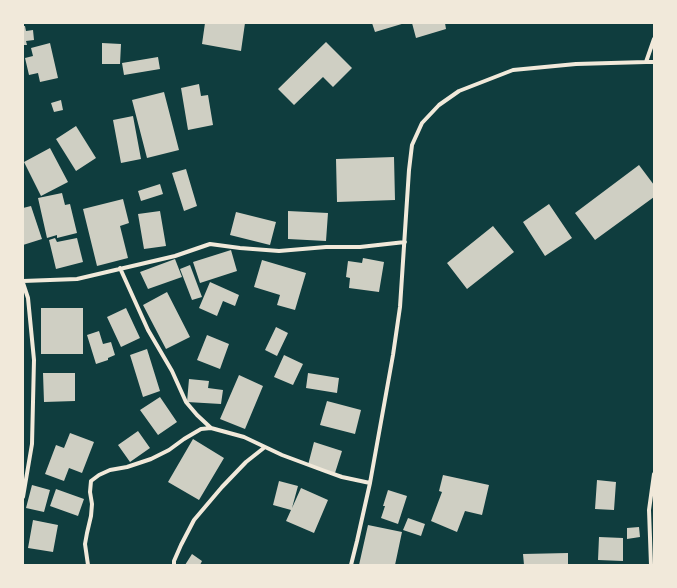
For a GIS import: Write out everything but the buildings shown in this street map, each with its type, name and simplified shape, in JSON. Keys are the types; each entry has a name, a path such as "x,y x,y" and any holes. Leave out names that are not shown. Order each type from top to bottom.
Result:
{"street":[{"path":"646,62 654,39"},
{"path":"351,565 370,483 393,355 400,307 412,145 422,123 439,105 460,91 513,70 576,64 654,62"},
{"path":"23,497 32,444 34,360 28,298 23,282 77,279 102,274 120,268 175,256 210,244 279,251 326,247 360,247 404,242"},
{"path":"120,268 148,330 172,371 186,402 197,415 212,428"},
{"path":"88,565 86,544 92,504 90,492 91,481 110,470 127,467 151,459 169,450 201,429 212,428 244,437 282,455 325,471 342,477 370,483"},
{"path":"174,565 181,545 194,520 231,477 246,462 265,447"},
{"path":"651,565 649,510 654,474"}]}
